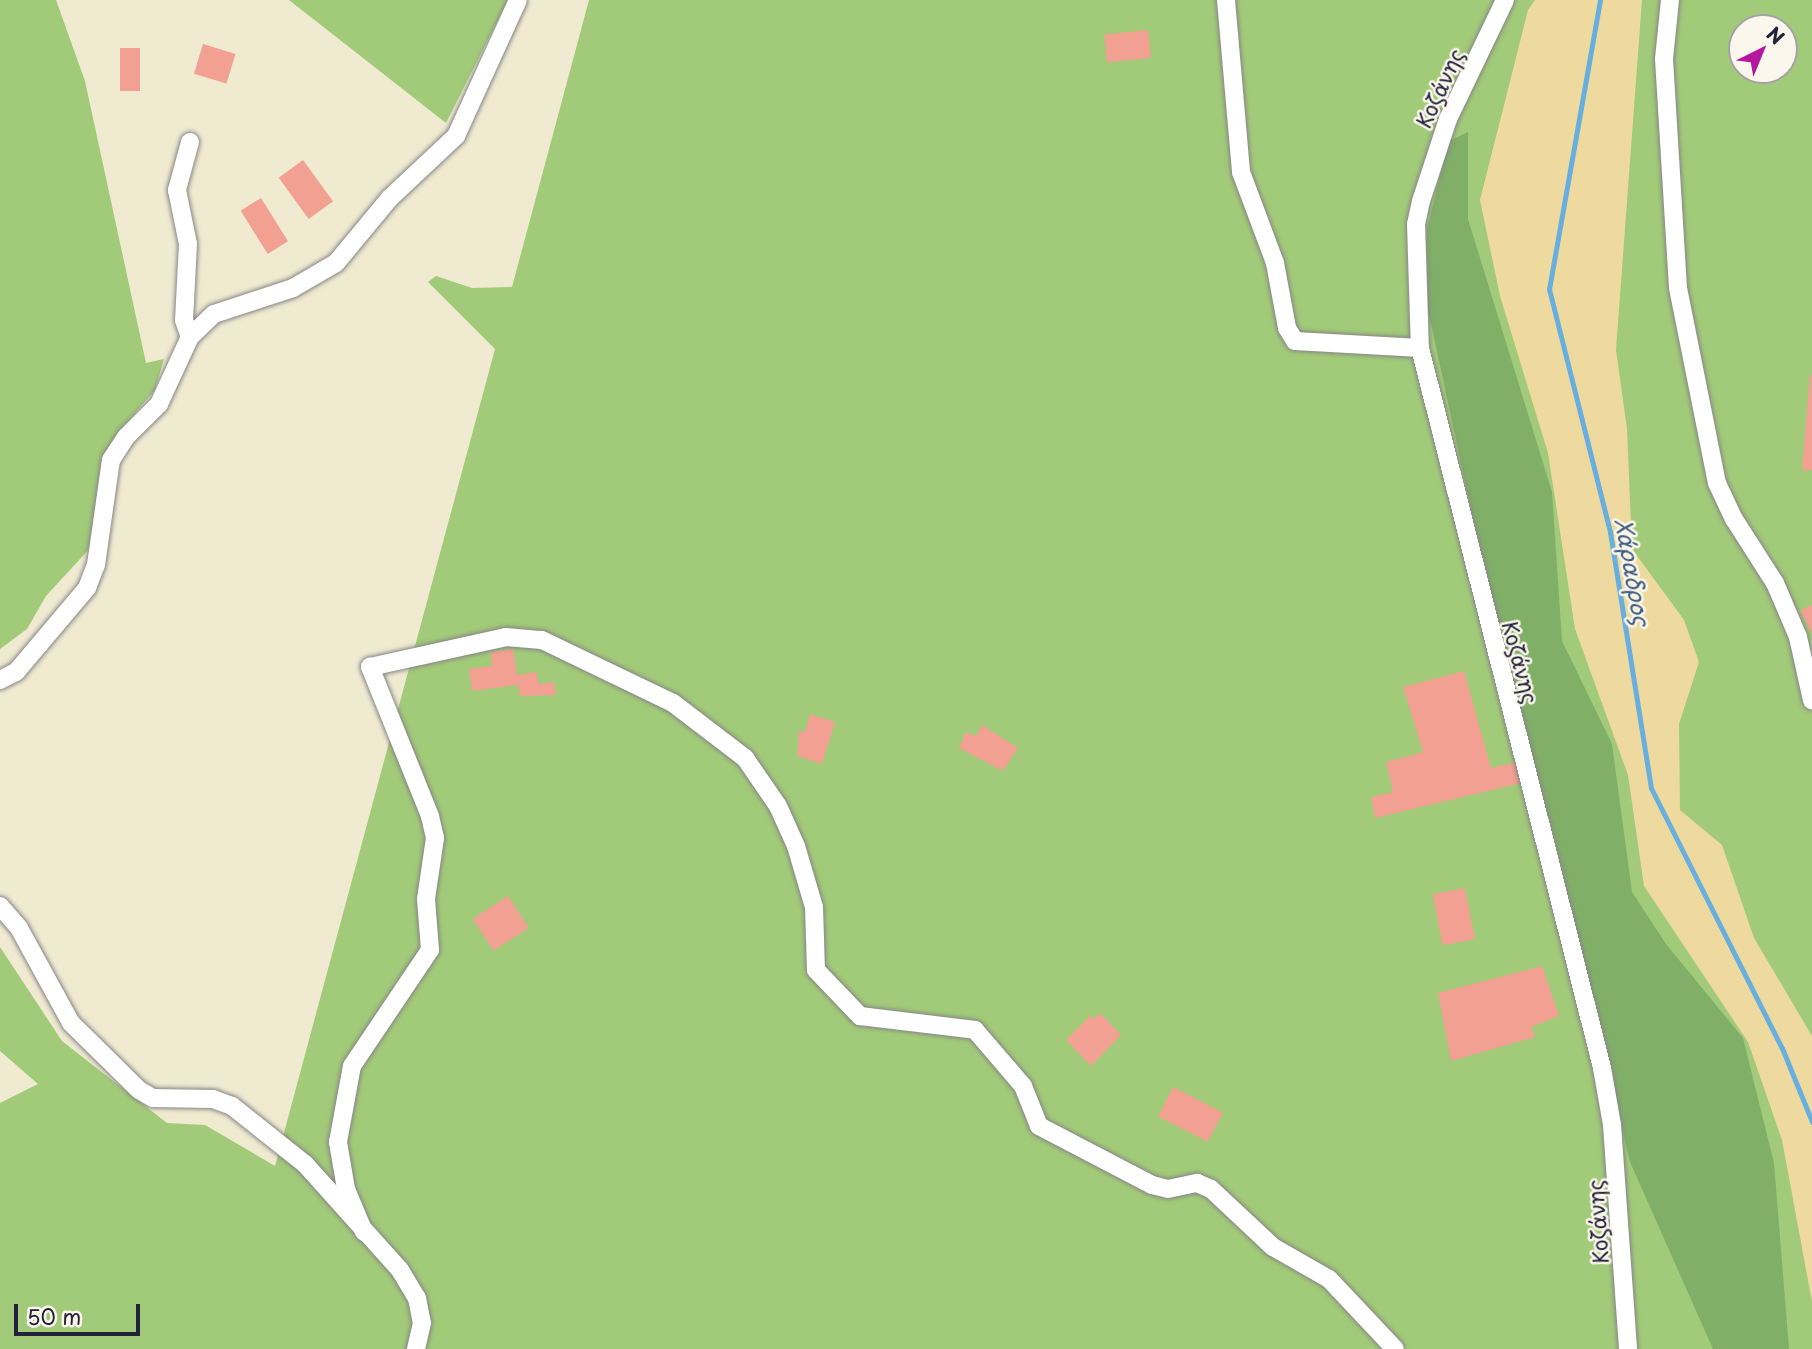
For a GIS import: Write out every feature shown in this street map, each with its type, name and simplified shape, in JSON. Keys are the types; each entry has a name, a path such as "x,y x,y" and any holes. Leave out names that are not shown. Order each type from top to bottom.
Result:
{"street":[{"path":"0,680 16,672 87,588 96,565 111,460 126,437 159,404 190,337 214,314 293,288 336,263 390,198 456,136 517,0"},
{"path":"1226,0 1241,172 1275,263 1287,328 1295,341 1420,348"},
{"name":"Κοζάνης","path":"1505,0 1448,119 1421,201 1416,224 1420,348 1602,1068 1612,1125 1628,1349"},
{"path":"1670,0 1664,59 1678,288 1715,470 1734,519 1776,583 1798,638 1812,700"},
{"path":"190,142 177,190 188,244 184,320 190,337"},
{"path":"364,1232 346,1189 338,1143 352,1066 430,950 426,899 435,838 430,816 370,667 506,637 542,640 673,704 745,758 778,806 796,846 814,907 817,970 860,1016 975,1030 1023,1086 1040,1126 1152,1185 1168,1189 1197,1183 1211,1189 1273,1247 1329,1279 1395,1349"},
{"path":"0,906 19,928 71,1023 139,1090 153,1098 213,1099 232,1107 288,1147 400,1270 417,1298 422,1323 416,1349"}],"green space":[{"path":"0,0 56,0 85,81 146,363 164,359 155,390 123,427 102,469 92,546 46,596 27,629 0,649"},
{"path":"289,0 508,0 446,123"},
{"path":"589,0 1812,0 1812,1349 0,1349 0,1103 38,1084 0,1051 0,947 62,1041 167,1123 205,1125 275,1166 495,349 428,282 436,276 472,288 512,287"},
{"path":"1468,132 1468,219 1552,492 1562,641 1612,744 1632,892 1666,944 1743,1038 1774,1163 1789,1349 1713,1349 1630,1162 1553,833 1495,620 1428,310 1427,229 1449,141"}],"sand":[{"path":"1535,0 1642,0 1616,350 1627,429 1632,549 1684,620 1699,662 1679,724 1680,810 1722,845 1754,938 1812,1036 1812,1302 1782,1140 1748,1042 1644,886 1628,775 1575,629 1548,453 1500,296 1480,200 1528,10"}],"building":[{"path":"1148,30 1151,58 1107,62 1104,35"},
{"path":"203,44 236,54 226,84 194,74"},
{"path":"120,48 140,48 140,91 120,91"},
{"path":"303,160 333,201 309,219 279,178"},
{"path":"261,198 288,241 268,254 241,211"},
{"path":"1810,375 1812,470 1802,470"},
{"path":"1812,605 1812,633 1800,611"},
{"path":"513,649 517,675 536,672 539,684 554,682 556,695 520,696 518,685 472,691 469,669 492,666 491,652"},
{"path":"1464,671 1491,768 1517,762 1521,783 1375,818 1371,797 1393,792 1386,762 1423,752 1403,687"},
{"path":"810,714 835,722 822,764 797,756 799,731 805,732"},
{"path":"982,725 1018,748 1003,771 959,748 966,732 976,736"},
{"path":"1465,888 1475,939 1443,945 1433,894"},
{"path":"508,896 529,928 493,951 473,919"},
{"path":"1542,966 1559,1016 1531,1027 1535,1037 1451,1061 1438,993"},
{"path":"1100,1013 1121,1035 1091,1066 1066,1040 1091,1015 1094,1019"},
{"path":"1173,1087 1223,1112 1208,1142 1158,1116"}],"waterway":[{"name":"Χάραδρος","path":"1600,0 1549,289 1610,532 1651,788 1782,1048 1812,1122"}]}
